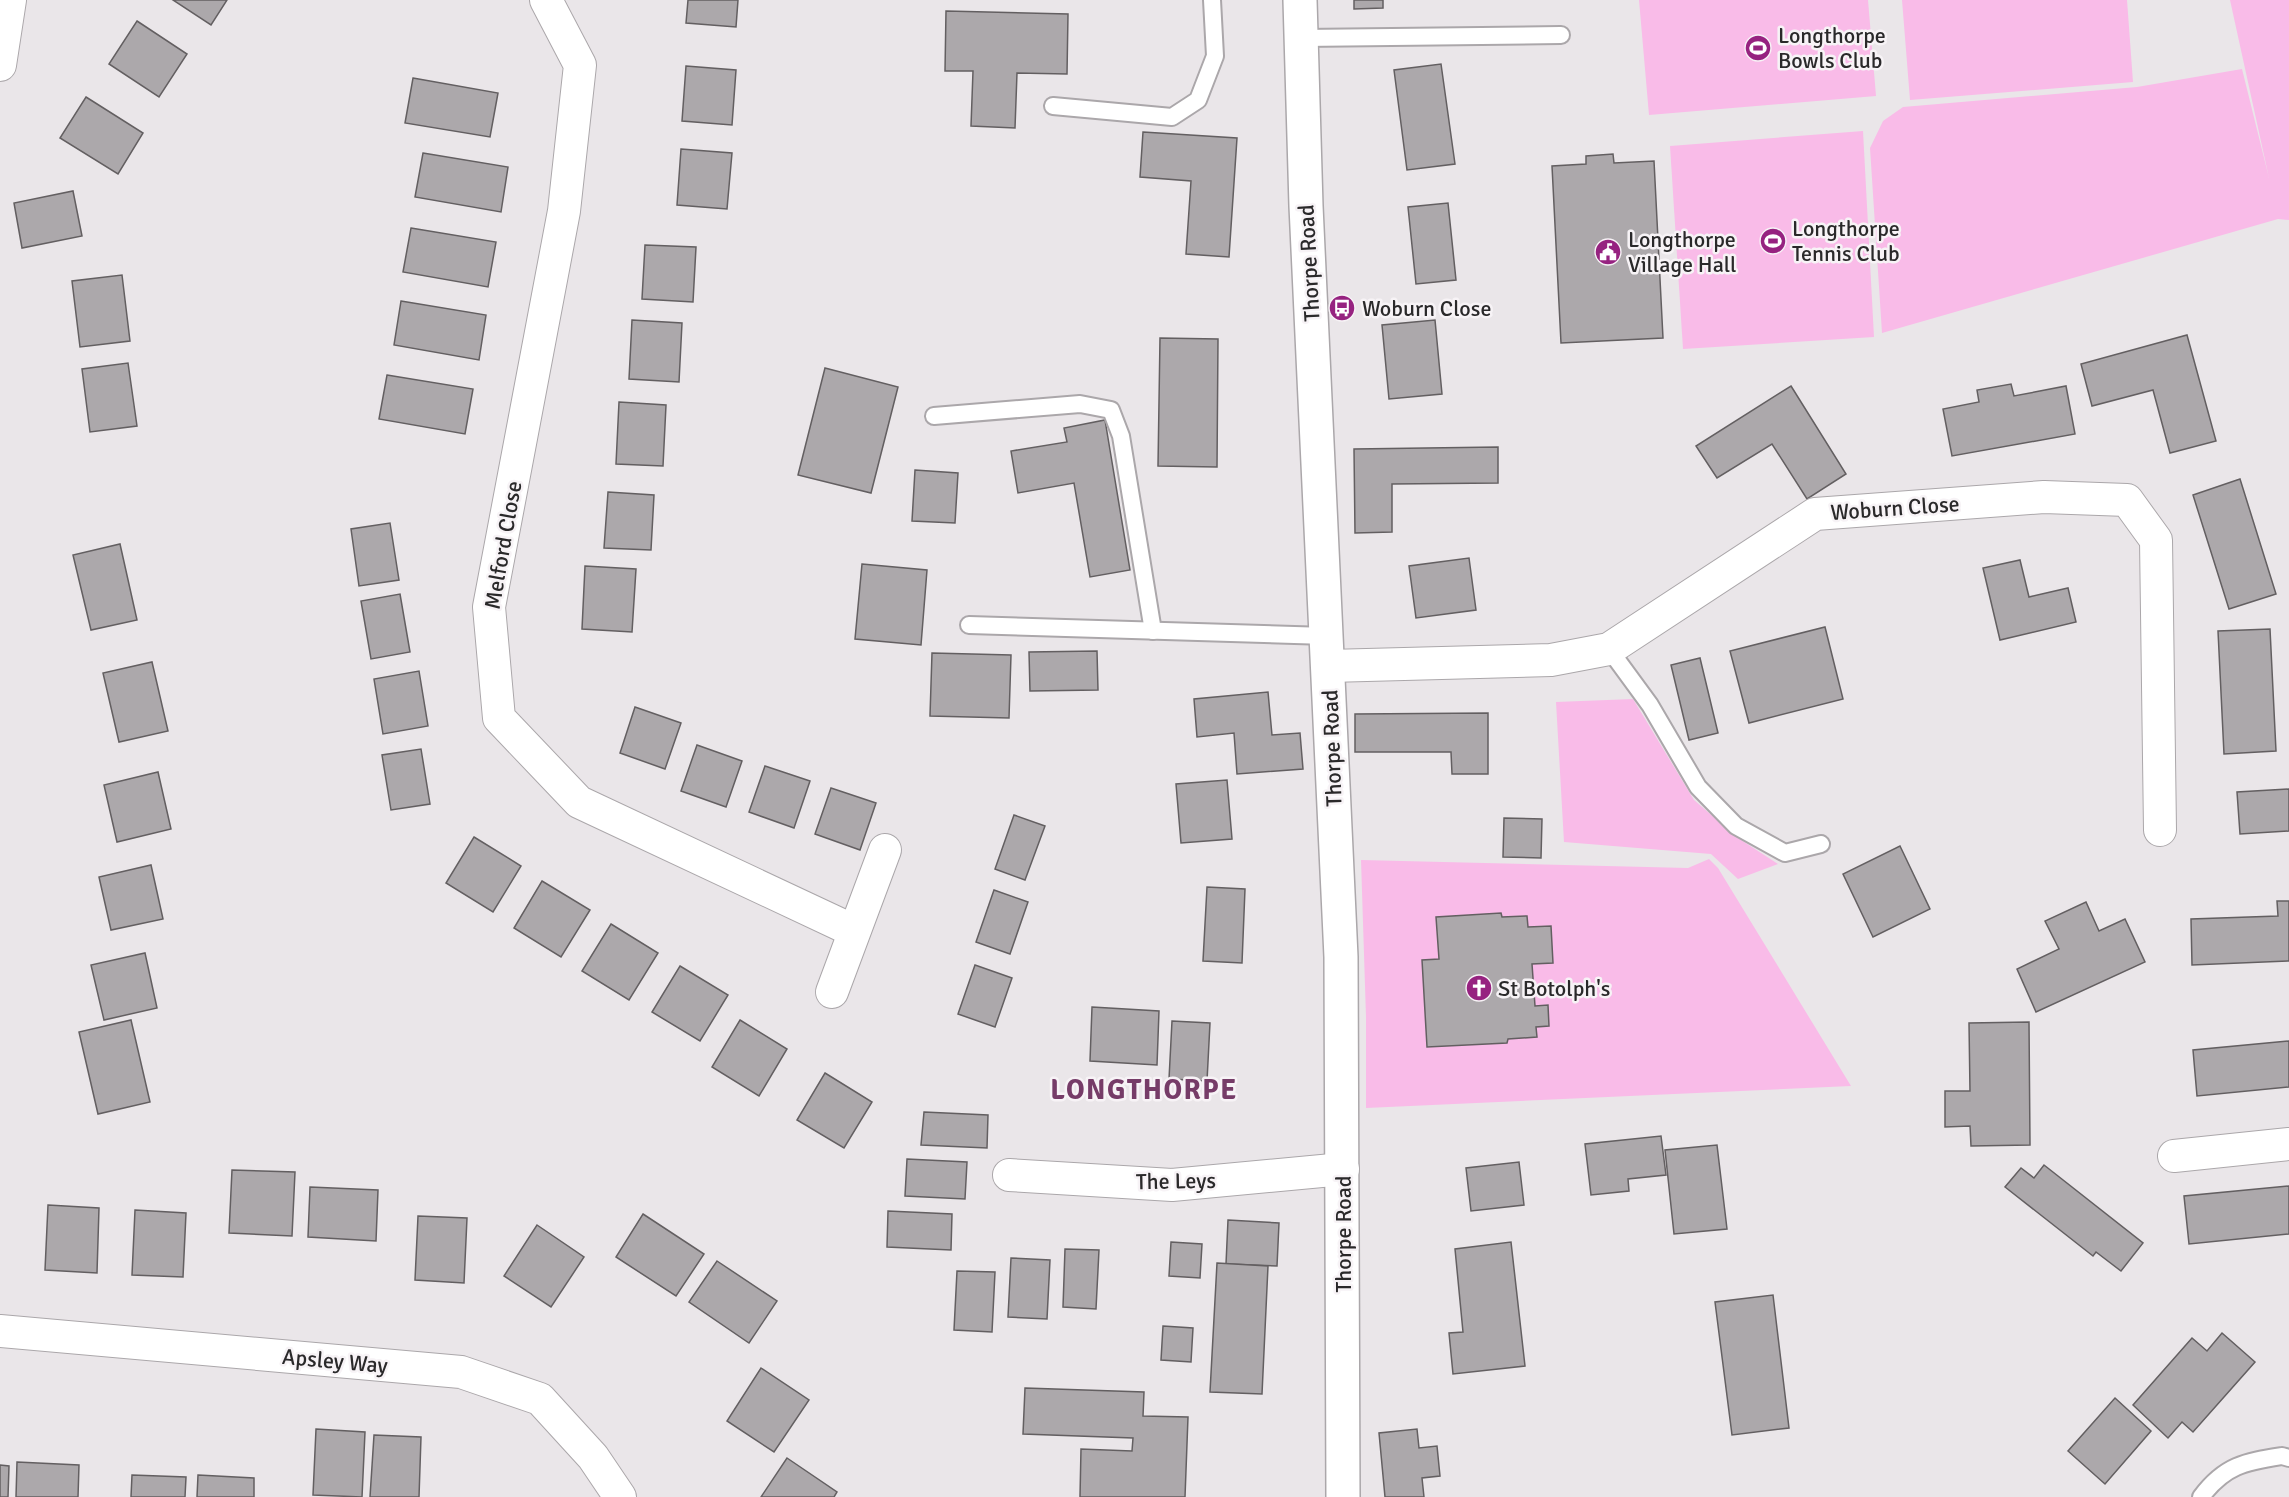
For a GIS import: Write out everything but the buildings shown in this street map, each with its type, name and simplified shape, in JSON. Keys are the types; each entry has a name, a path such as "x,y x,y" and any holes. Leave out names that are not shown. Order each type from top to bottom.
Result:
{"street":[{"path":"0,65 10,0"},
{"name":"Melford Close","path":"546,0 580,65 564,211 489,607 499,718 579,802 854,931"},
{"name":"Thorpe Road","path":"1300,0 1306,206 1341,957 1343,1497"},
{"name":"Woburn Close","path":"1328,651 1551,660 1609,649 1815,514 2044,497 2127,500 2156,540 2160,830"},
{"path":"832,992 885,850"},
{"path":"2174,1156 2289,1144"},
{"name":"The Leys","path":"1009,1174 1172,1185 1343,1169"},
{"name":"Apsley Way","path":"0,1331 461,1372 540,1399 593,1457 620,1497"}],"lane":[{"path":"1053,106 1172,117 1198,100 1215,56 1212,0"},
{"path":"1302,38 1561,35"},
{"path":"934,416 1080,404 1111,410 1120,436 1153,631"},
{"path":"969,625 1153,631 1328,651"},
{"path":"1609,649 1650,705 1698,787 1736,826 1785,854 1821,844"},
{"path":"2201,1497 2211,1485 2241,1463 2282,1456 2289,1458"}],"shaded area":[{"name":"Longthorpe Bowls Club","path":"1639,0 1868,0 1876,96 1649,115"},
{"path":"1902,0 2127,0 2133,82 1910,100"},
{"path":"2230,0 2289,0 2289,220 2278,219 1882,333 1870,148 1883,121 1903,107 2137,87 2242,69 2269,178"},
{"name":"Longthorpe Tennis Club","path":"1863,131 1874,337 1683,349 1670,146"},
{"path":"1633,699 1694,800 1738,838 1778,864 1738,879 1711,854 1564,842 1556,702"},
{"path":"1709,859 1718,868 1851,1086 1366,1108 1366,1017 1361,860 1688,868"}],"place":[{"name":"Longthorpe Bowls Club","path":"1758,48"},
{"name":"Longthorpe Tennis Club","path":"1773,241"},
{"name":"Longthorpe Village Hall","path":"1608,252"},
{"name":"Woburn Close","path":"1342,308"},
{"name":"St Botolph's","path":"1479,988"}],"district":[{"name":"LONGTHORPE","path":"1144,1090"}]}
